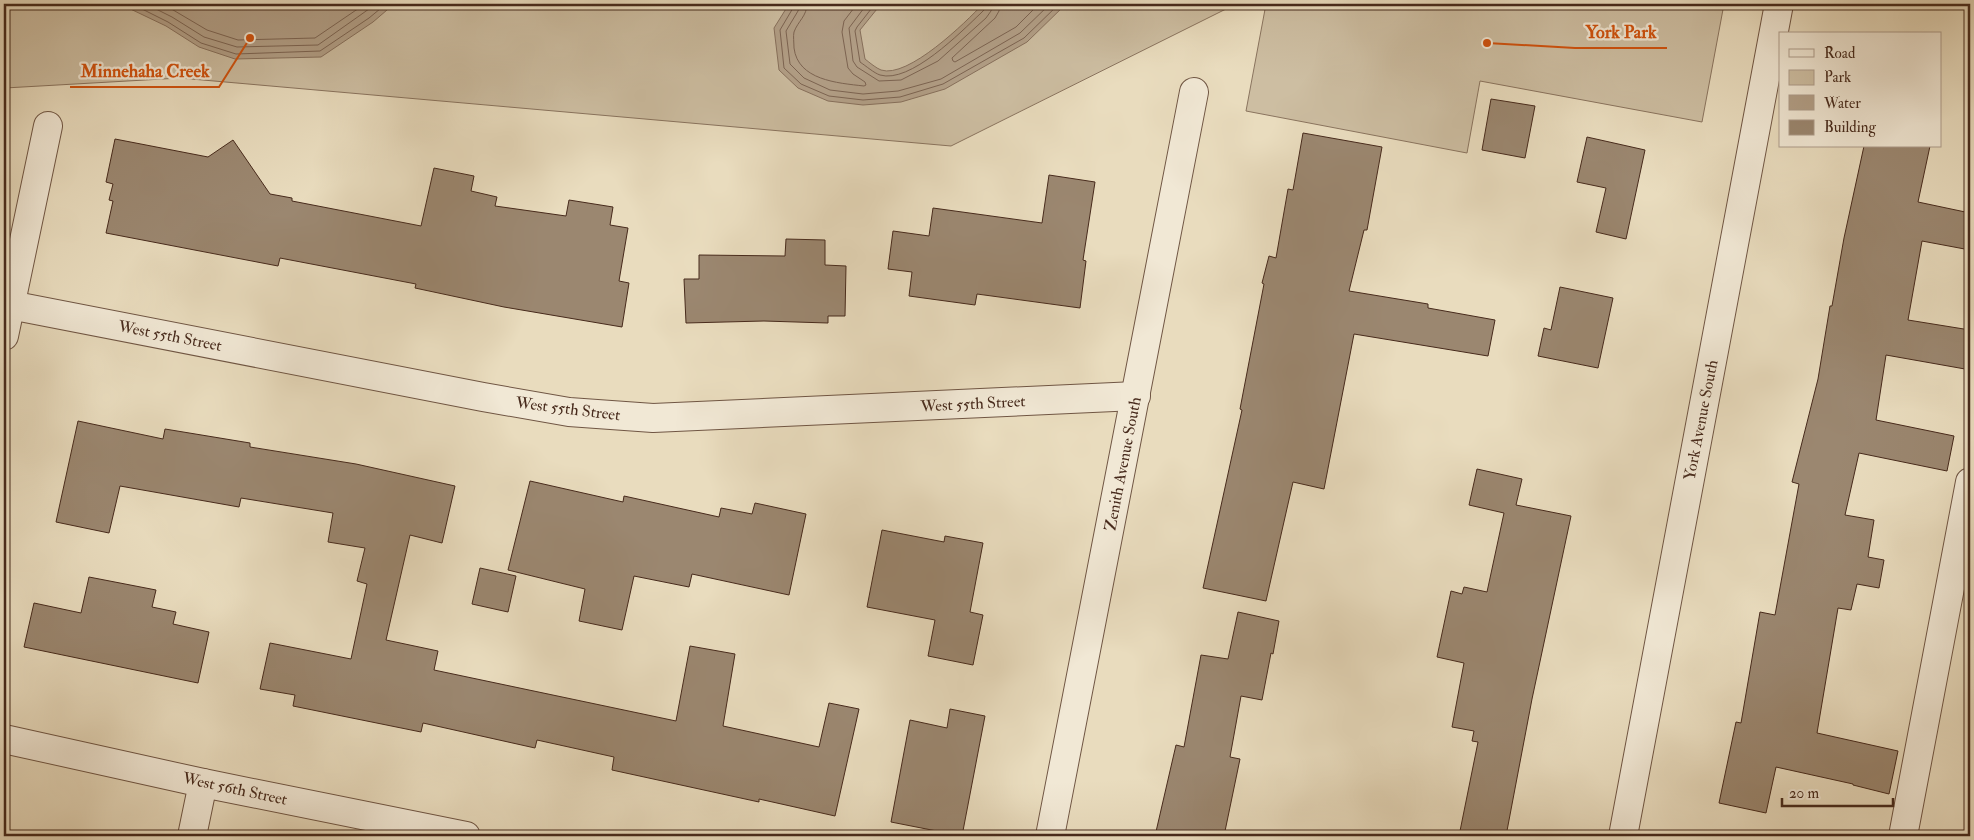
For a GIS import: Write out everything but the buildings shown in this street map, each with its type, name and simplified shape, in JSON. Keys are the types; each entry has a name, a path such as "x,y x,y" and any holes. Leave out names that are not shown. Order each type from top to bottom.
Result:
{"street":[{"name":"York Avenue South","path":"1622,836 1779,4"},
{"name":"Zenith Avenue South","path":"1050,836 1194,92"},
{"path":"4,336 48,126"},
{"name":"West 55th Street","path":"10,305 569,412 653,418 739,416 1136,396"},
{"path":"1903,836 1970,482"},
{"name":"West 56th Street","path":"4,739 203,783 466,836"},
{"path":"192,836 203,783"}],"green space":[{"path":"4,4 1236,4 951,146 180,78 5,88 4,95"},
{"path":"1266,4 1724,4 1702,122 1480,81 1467,153 1246,111"}],"water":[{"path":"120,4 394,4 373,22 321,57 235,59 199,47 166,26"},
{"path":"789,4 881,4 860,30 865,59 881,70 892,70 906,66 921,58 964,23 983,4 1066,4 1027,42 945,89 901,102 863,105 828,101 798,88 779,70 774,28"}],"place":[{"name":"Minnehaha Creek","path":"250,38"},
{"name":"York Park","path":"1487,43"}]}
